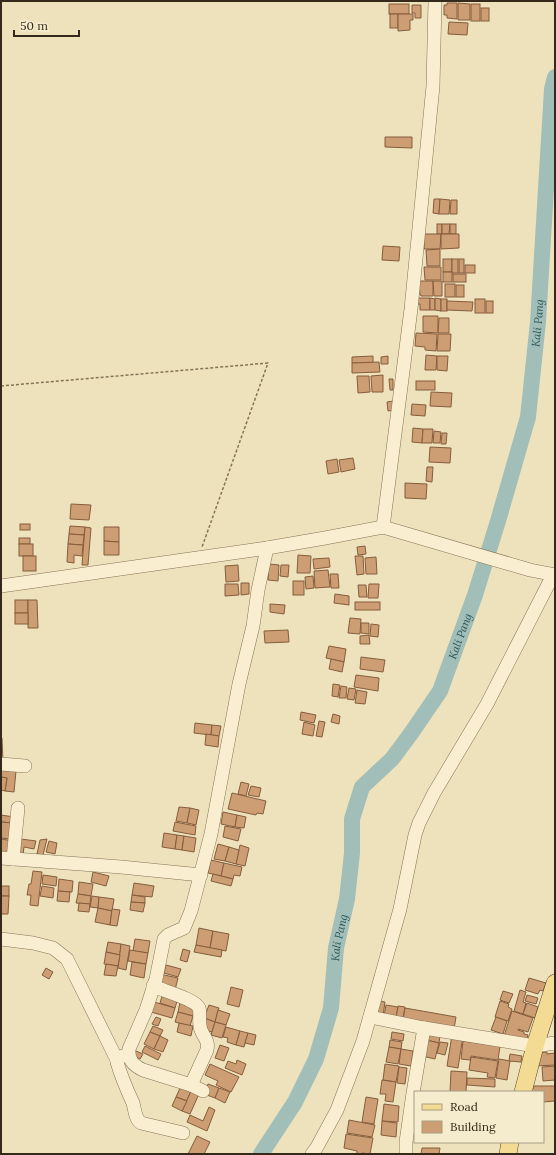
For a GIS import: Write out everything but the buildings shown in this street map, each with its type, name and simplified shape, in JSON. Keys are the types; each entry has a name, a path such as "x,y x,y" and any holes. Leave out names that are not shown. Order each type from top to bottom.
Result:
{"main road":[{"path":"523,1091 535,1046 555,983"},
{"path":"508,1154 510,1143"}],"street":[{"path":"383,527 420,226 433,86 436,1"},
{"path":"1,586 266,548 383,527 530,570 554,575 487,704 434,793 419,823 415,835 400,909 370,1017 337,1110 312,1154"},
{"path":"183,1133 138,1121 119,1070 123,1057 129,1049 146,1010 154,986 164,939 168,935 184,928 191,911 211,834 239,684 253,626 266,548"},
{"path":"1,764 25,766"},
{"path":"18,808 7,859 201,875"},
{"path":"1,939 33,943 53,948 67,959 123,1057 130,1060 136,1067 143,1070 203,1090"},
{"path":"154,986 188,999 195,1003 200,1010 199,1026 208,1046 190,1085"},
{"path":"370,1017 424,1028 535,1046 555,1043"},
{"path":"406,1154 406,1142 412,1100 424,1028"}],"path":[{"path":"1,386 268,363 198,558"}],"waterway":[{"name":"Kali Pang","path":"261,1154 295,1102 316,1059 331,1008 336,948 347,899 352,853 352,819 362,787 392,759 440,691 475,595 528,417 538,322 552,89 555,77"}]}
